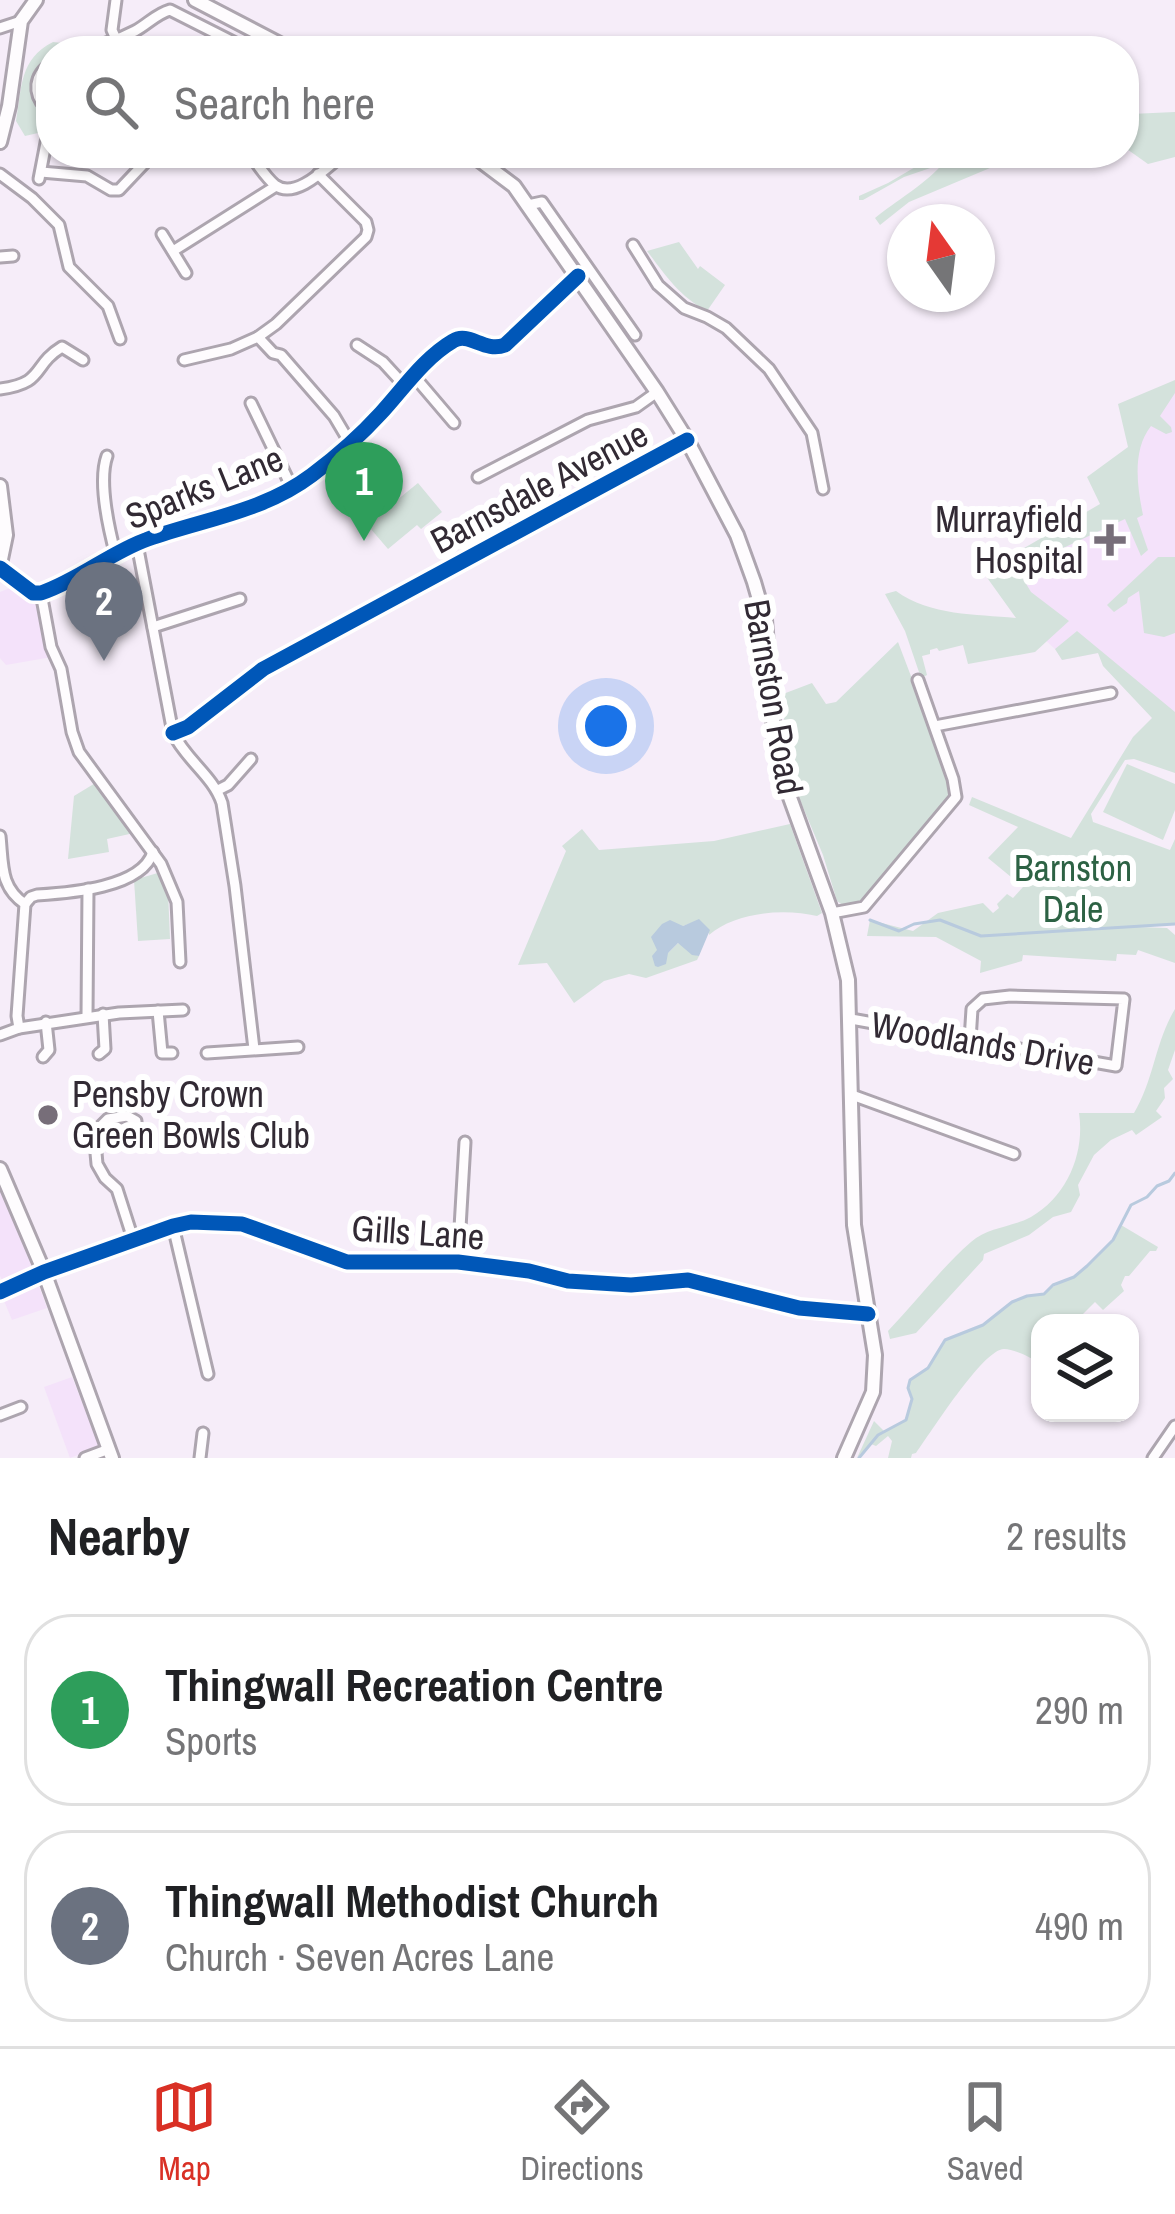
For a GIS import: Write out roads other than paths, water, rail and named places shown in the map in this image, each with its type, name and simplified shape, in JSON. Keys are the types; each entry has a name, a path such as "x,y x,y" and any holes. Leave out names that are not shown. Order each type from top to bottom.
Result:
{"main road":[{"path":"0,142 21,21 36,0"},
{"path":"195,0 264,36"},
{"name":"Barnston Road","path":"490,168 514,186 528,205 687,440 737,535 765,620 780,770 832,913 848,980 854,1226 875,1379 844,1458"},
{"path":"0,486 6,536 0,566"},
{"path":"0,1169 44,1272 110,1453"}],"street":[{"path":"115,36 116,0"},
{"path":"122,36 170,10 221,36"},
{"path":"0,28 21,21"},
{"path":"41,168 40,175 87,176 111,190 118,190 139,168"},
{"path":"261,168 284,190 326,168"},
{"path":"0,174 34,195 59,225 69,267 108,306 120,339"},
{"path":"184,360 231,349 276,325 366,237 366,222 318,174"},
{"path":"173,251 275,186"},
{"path":"528,205 542,202 635,335"},
{"path":"162,234 186,273"},
{"path":"633,245 658,285 684,308 726,328 769,369 812,433 824,489"},
{"path":"0,257 14,256"},
{"name":"Sparks Lane","path":"41,593 136,544 227,517 292,488 350,443 454,340 462,337 495,349 505,345 578,277"},
{"path":"258,337 334,416 350,443"},
{"path":"0,389 28,383 63,343 83,360"},
{"path":"357,345 383,362 405,386"},
{"path":"414,376 454,423"},
{"path":"478,477 588,420 627,411 657,392"},
{"path":"251,403 292,488"},
{"name":"Barnsdale Avenue","path":"173,734 263,669 687,440"},
{"path":"107,456 106,495 116,556"},
{"path":"136,544 173,734 218,790 235,886 254,1049"},
{"path":"0,566 41,593 79,752 153,852 177,902 179,962"},
{"path":"153,627 241,599"},
{"path":"832,913 864,907 956,797 918,680"},
{"path":"935,726 1111,693"},
{"path":"218,790 251,758"},
{"path":"2,834 6,885 26,904"},
{"path":"19,1028 26,904 31,897 88,889 137,874 153,852"},
{"path":"87,1016 88,889"},
{"name":"Woodlands Drive","path":"851,1019 1116,1066 1124,999 983,999 972,1009 970,1040"},
{"path":"0,1035 87,1016 183,1010"},
{"path":"158,1012 163,1053 172,1053"},
{"path":"103,1014 105,1052"},
{"path":"46,1022 49,1054"},
{"path":"207,1053 298,1047"},
{"path":"852,1095 1014,1154"},
{"path":"134,1239 117,1189 105,1178 96,1153 101,1126 108,1119 140,1118 137,1142"},
{"path":"458,1262 465,1142"},
{"name":"Gills Lane","path":"0,1292 172,1226 205,1222 242,1224 346,1262 458,1262 568,1281 631,1285 688,1280 799,1308 868,1314"},
{"path":"172,1226 208,1374"},
{"path":"0,1415 21,1407"},
{"path":"1153,1458 1175,1426"},
{"path":"200,1458 203,1432"},
{"path":"85,1458 110,1453"}],"water":[{"path":"699,919 710,930 699,956 678,943 668,953 666,964 655,966 652,956 657,950 651,937 662,924 670,920 683,926"}],"waterway":[{"path":"870,920 899,931 940,920 981,936 1175,924"},
{"path":"859,1458 878,1435 906,1420 912,1399 910,1380 928,1368 945,1340 983,1325 1012,1302 1044,1294 1074,1277 1113,1240 1131,1205 1175,1173"}],"place":[{"name":"Murrayfield Hospital","path":"1110,540"},
{"name":"Thingwall Recreation Centre","path":"364,541"},
{"name":"Thingwall Methodist Church","path":"104,661"},
{"name":"Pensby Crown Green Bowls Club","path":"48,1115"}],"park label":[{"name":"Barnston Dale","path":"1073,888"}]}
